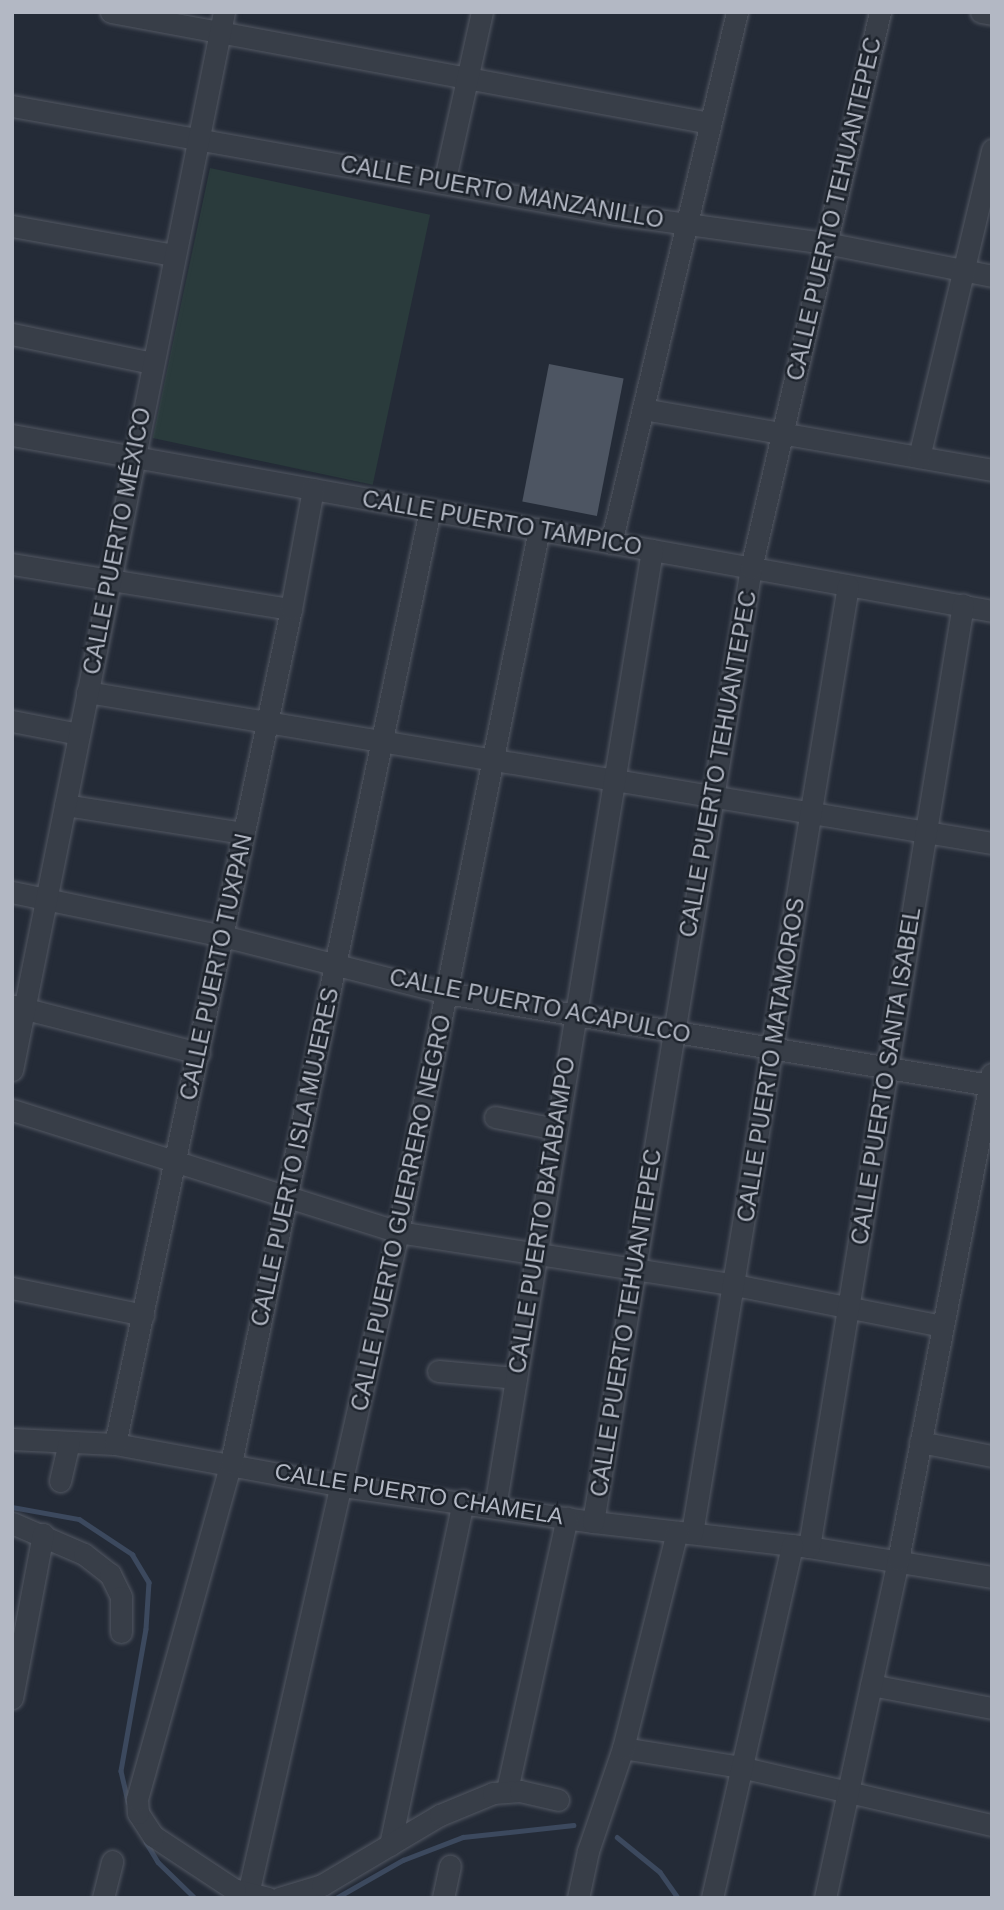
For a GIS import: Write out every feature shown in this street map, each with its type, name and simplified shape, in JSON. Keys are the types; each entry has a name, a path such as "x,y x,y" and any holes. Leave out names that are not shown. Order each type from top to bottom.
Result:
{"street":[{"path":"111,12 222,22 468,79 710,123"},
{"path":"444,183 482,12"},
{"path":"611,543 737,12"},
{"name":"CALLE PUERTO TEHUANTEPEC","path":"593,1522 672,1032 751,568 880,12"},
{"path":"981,12 992,14"},
{"name":"CALLE PUERTO MÉXICO","path":"12,1070 19,1007 47,900 173,255 222,22"},
{"name":"CALLE PUERTO MANZANILLO","path":"12,106 687,224 826,243 992,276"},
{"path":"919,457 992,150"},
{"path":"12,226 173,255"},
{"path":"12,334 152,363"},
{"path":"643,409 992,470"},
{"name":"CALLE PUERTO TAMPICO","path":"12,435 992,611"},
{"name":"CALLE PUERTO TUXPAN","path":"115,1444 292,609 313,489"},
{"name":"CALLE PUERTO ISLA MUJERES","path":"258,1896 235,1890 153,1836 138,1813 137,1799 231,1463 430,510"},
{"name":"CALLE PUERTO GUERRERO NEGRO","path":"258,1896 447,993 539,529"},
{"name":"CALLE PUERTO BATABAMPO","path":"495,1507 612,779 652,550"},
{"path":"12,564 292,609"},
{"name":"CALLE PUERTO MATAMOROS","path":"578,1898 588,1851 623,1748 685,1532 736,1285 848,586"},
{"name":"CALLE PUERTO SANTA ISABEL","path":"712,1898 740,1767 801,1546 850,1306 963,605"},
{"path":"87,691 925,834 992,843"},
{"path":"12,721 79,734"},
{"path":"65,805 244,832"},
{"name":"CALLE PUERTO ACAPULCO","path":"12,892 223,936 447,993 887,1070 990,1079"},
{"path":"19,1007 199,1053"},
{"path":"825,1898 898,1560 990,1079"},
{"path":"12,1111 286,1200 398,1231 736,1285 942,1326"},
{"path":"495,1117 556,1129"},
{"path":"12,1288 143,1315"},
{"path":"438,1371 516,1378"},
{"name":"CALLE PUERTO CHAMELA","path":"12,1439 115,1444 231,1463 343,1486 463,1501 593,1522 801,1546 992,1577"},
{"path":"920,1442 992,1456"},
{"path":"60,1481 69,1443"},
{"path":"390,1845 463,1501"},
{"name":"CALLE PUERTO TEHUANTEPEC","path":"508,1790 567,1518"},
{"path":"12,1524 43,1534 84,1554 110,1574 121,1597 121,1632"},
{"path":"12,1698 43,1534"},
{"path":"872,1685 992,1709"},
{"path":"623,1748 740,1767 992,1825"},
{"path":"279,1898 322,1885 440,1815 508,1790 558,1800"},
{"path":"103,1898 112,1861"},
{"path":"443,1898 450,1866"}],"shaded area":[{"path":"210,168 430,215 373,485 153,438"}],"building":[{"path":"549,364 624,379 597,516 522,501"}],"waterway":[{"path":"12,1507 79,1519 132,1554 149,1582 146,1629 121,1771 128,1802"},
{"path":"336,1898 403,1860 463,1837 573,1825"},
{"path":"617,1837 660,1872 678,1898"},
{"path":"146,1842 158,1862 195,1898"}]}
